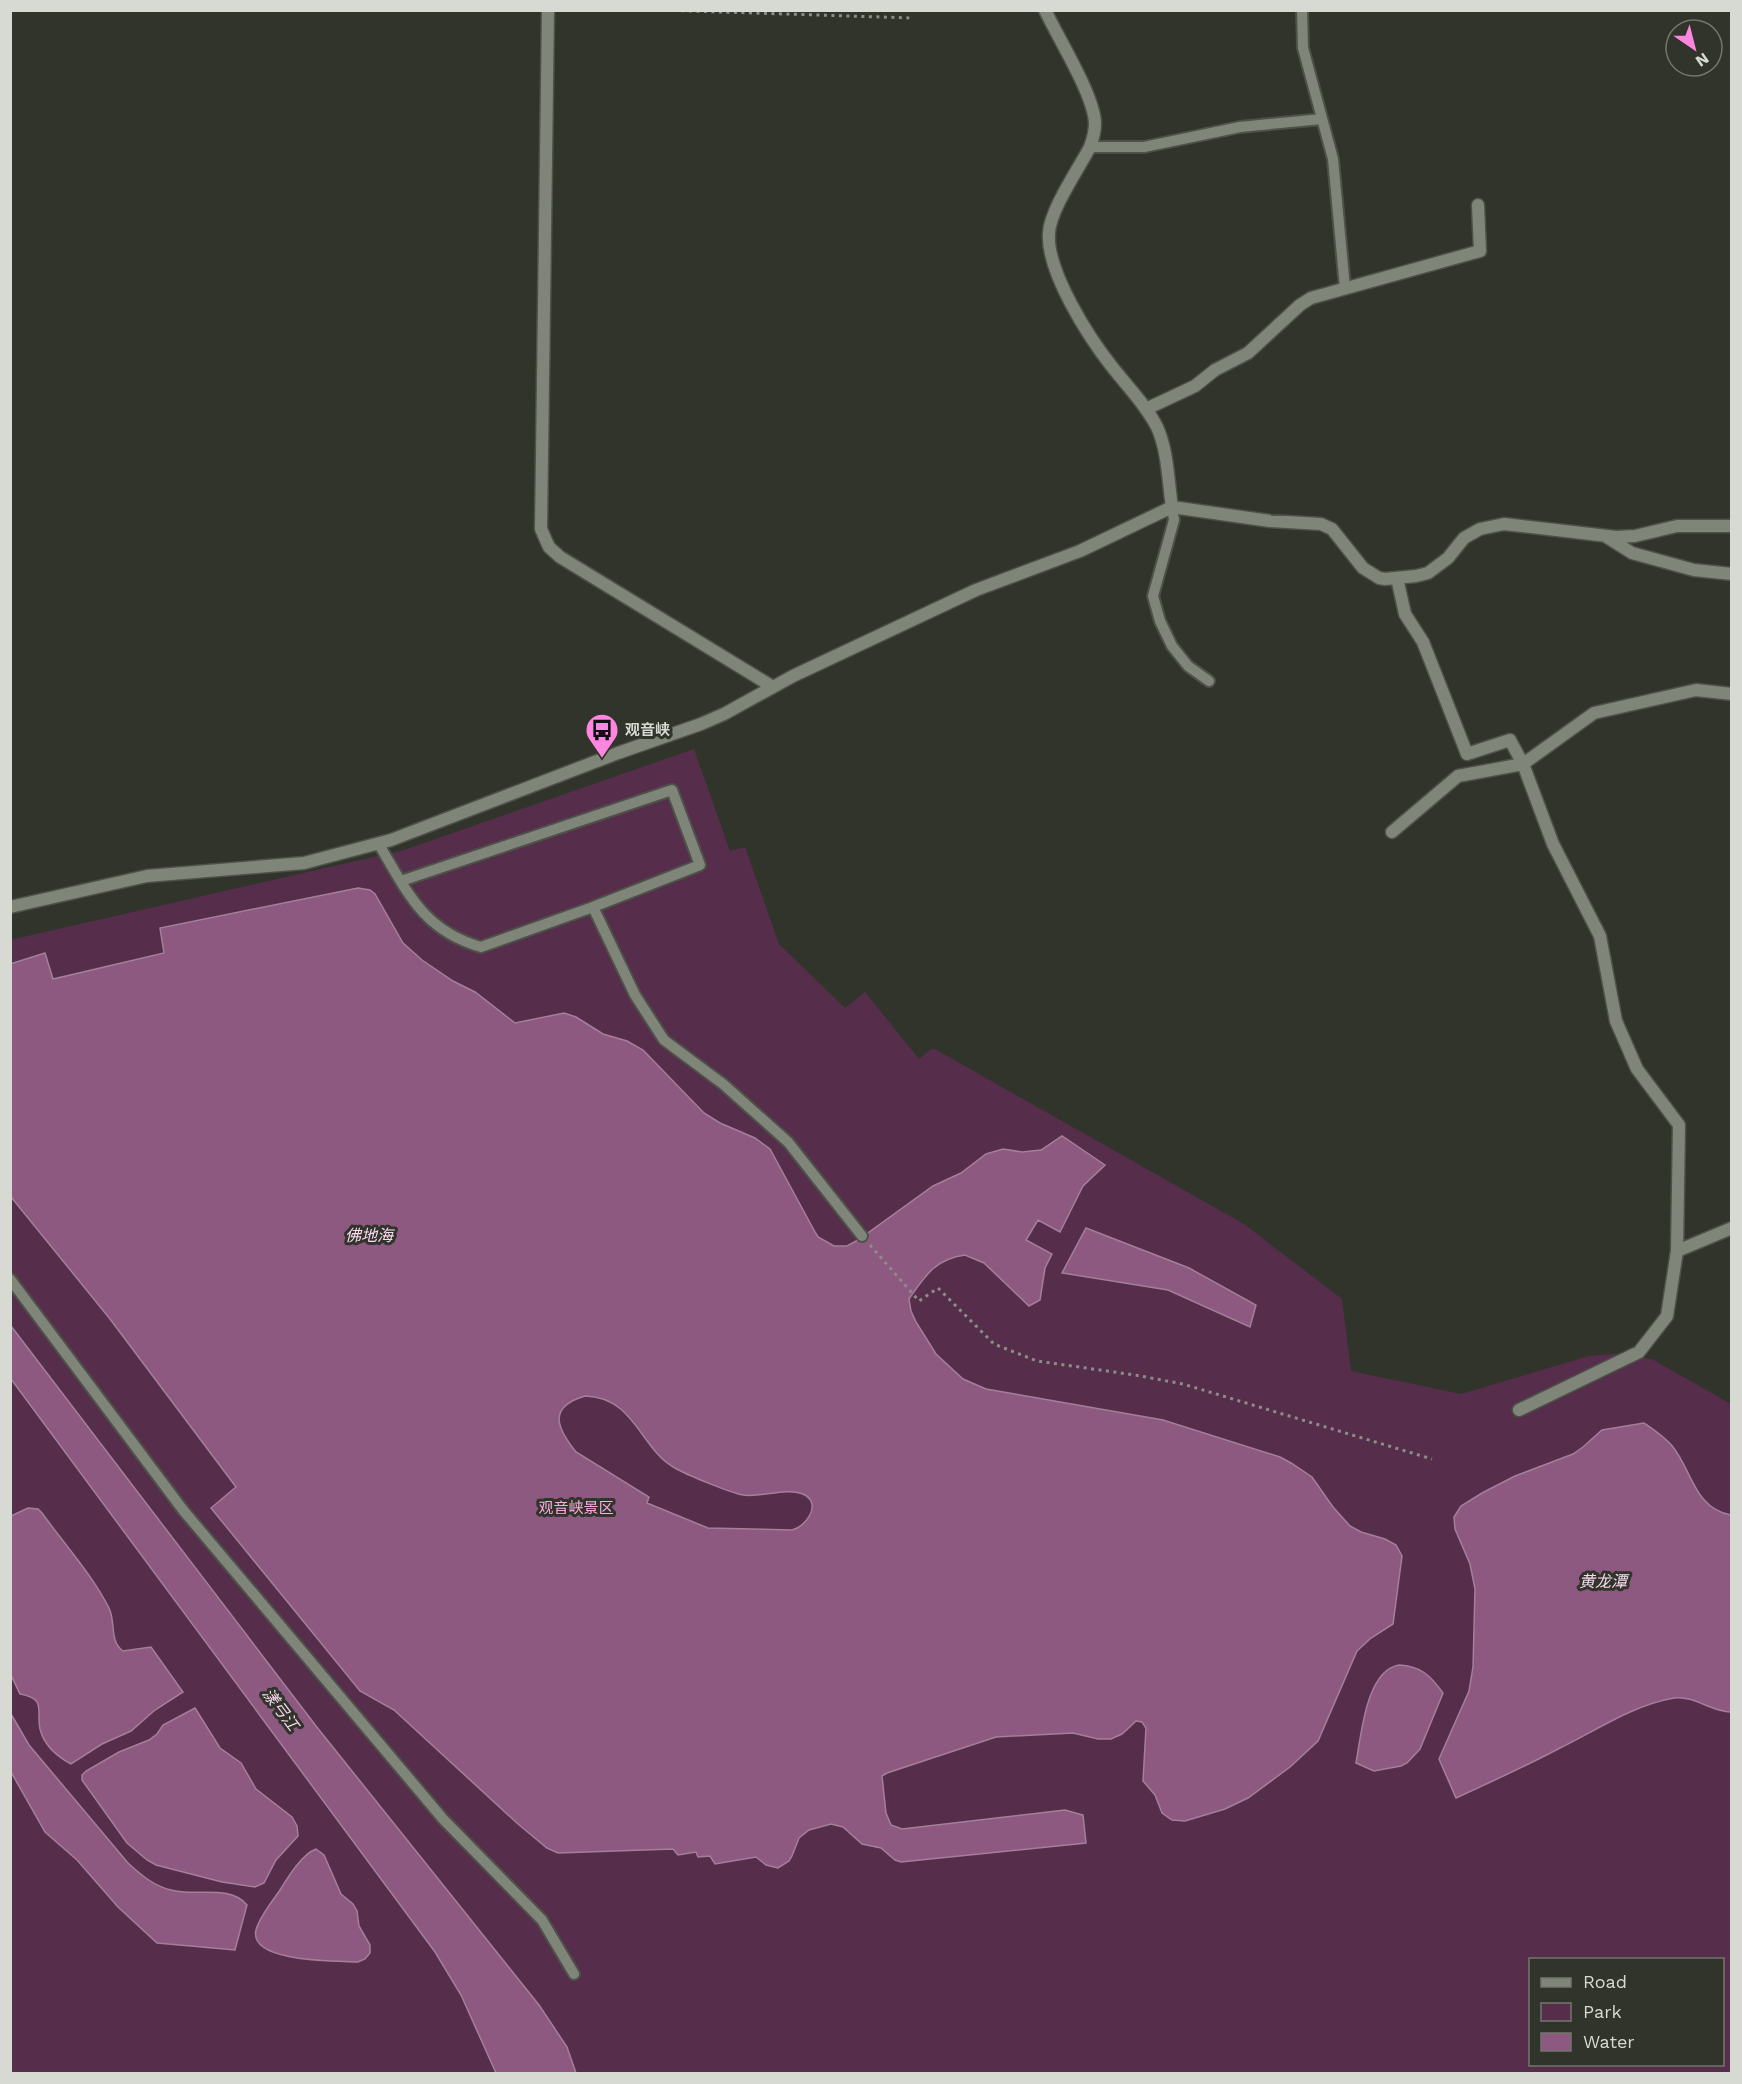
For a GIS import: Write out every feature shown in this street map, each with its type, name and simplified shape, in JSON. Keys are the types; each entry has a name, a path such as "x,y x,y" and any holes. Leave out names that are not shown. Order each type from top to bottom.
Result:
{"street":[{"path":"548,10 541,529 545,541 560,557 773,687"},
{"path":"1045,10 1087,91 1095,122 1090,147 1051,220 1049,246 1053,264 1081,319 1111,365 1146,409 1163,441 1172,507"},
{"path":"1146,409 1195,386 1215,370 1248,353 1300,305 1311,298 1480,251 1478,206"},
{"path":"10,907 147,876 304,863 391,840 618,753 701,724 976,590 1080,551 1172,507 1270,521 1321,524 1332,529 1363,568 1379,578 1397,578 1428,573 1448,558 1464,538 1492,525 1516,525 1604,536 1635,536 1677,526 1731,526"},
{"path":"1604,536 1632,553 1694,570 1731,574"},
{"path":"1397,578 1405,614 1423,642 1467,754 1510,740 1523,764 1553,844 1600,936 1616,1021 1637,1069 1679,1125 1677,1251 1666,1316 1639,1352 1519,1410"},
{"path":"1392,832 1458,776 1523,764 1594,713 1696,690 1731,694"},
{"path":"1677,1251 1731,1228"}],"lane":[{"path":"1302,10 1303,48 1333,159 1345,288"},
{"path":"1090,147 1144,147 1240,127 1322,119"},
{"path":"1172,507 1174,520 1153,596 1160,621 1172,646 1188,666 1209,681"},
{"path":"378,843 401,881 423,913 435,925 457,938 481,947 593,907 700,865 672,790 401,881"},
{"path":"593,907 635,995 664,1041 723,1084 788,1142 862,1236"},
{"path":"10,1279 183,1510 443,1819 542,1920 574,1974"}],"path":[{"path":"659,10 912,18"},
{"path":"862,1236 918,1301 938,1288 994,1344 1037,1360 1183,1384 1432,1459"}],"green space":[{"name":"观音峡景区","path":"694,749 730,851 745,847 779,944 845,1008 865,992 919,1059 933,1048 1244,1224 1342,1299 1351,1371 1461,1394 1589,1356 1614,1354 1652,1359 1731,1404 1731,2073 11,2073 10,940 404,850"}],"water":[{"name":"佛地海","path":"358,888 370,890 375,894 403,943 422,960 453,981 475,992 515,1023 564,1013 576,1017 603,1034 627,1041 643,1050 704,1113 720,1123 755,1138 770,1149 818,1237 834,1246 847,1246 858,1240 933,1186 961,1173 986,1154 1003,1149 1022,1152 1041,1150 1062,1136 1105,1165 1083,1186 1060,1232 1038,1220 1026,1240 1052,1254 1045,1268 1040,1300 1029,1306 984,1263 965,1255 946,1260 926,1276 909,1299 916,1322 936,1354 963,1379 986,1389 1163,1420 1280,1457 1291,1463 1312,1477 1350,1526 1396,1545 1402,1556 1393,1624 1371,1638 1357,1651 1318,1741 1290,1767 1248,1798 1225,1809 1185,1821 1172,1820 1162,1813 1155,1795 1143,1781 1146,1728 1142,1722 1136,1721 1122,1734 1111,1739 1098,1739 1073,1733 996,1737 882,1776 886,1813 891,1825 902,1829 1065,1810 1083,1815 1086,1843 901,1862 895,1860 881,1848 862,1844 843,1827 831,1824 809,1830 799,1838 789,1861 778,1868 766,1865 756,1857 715,1864 710,1856 698,1857 696,1852 678,1855 673,1849 558,1853 547,1848 394,1710 360,1691 211,1508 236,1487 110,1319 11,1197 10,964 45,953 53,979 164,953 160,928","holes":["585,1396 602,1399 615,1405 626,1414 653,1449 675,1468 743,1495 781,1492 803,1494 812,1503 807,1520 792,1530 708,1528 647,1503 649,1497 576,1452 560,1426 559,1419 565,1406"]},
{"path":"1086,1228 1189,1268 1256,1305 1250,1327 1168,1290 1062,1273"},
{"name":"漾弓江","path":"11,1326 316,1726 539,2005 567,2047 576,2073 496,2073 461,1995 435,1952 11,1379"},
{"name":"黄龙潭","path":"1644,1423 1673,1447 1696,1488 1709,1505 1731,1515 1731,1712 1689,1699 1674,1698 1659,1701 1616,1719 1456,1798 1439,1759 1469,1691 1473,1667 1475,1589 1470,1564 1455,1529 1454,1517 1461,1506 1482,1493 1515,1476 1573,1454 1602,1430"},
{"path":"28,1508 38,1509 42,1513 94,1583 111,1613 114,1637 119,1647 123,1651 151,1647 183,1692 155,1710 131,1731 102,1744 71,1764 48,1745 40,1729 37,1702 20,1694 11,1675 11,1516"},
{"path":"1399,1665 1413,1667 1425,1673 1443,1693 1420,1749 1401,1766 1374,1771 1356,1763 1363,1722 1372,1691 1379,1679 1388,1670"},
{"path":"195,1708 220,1748 241,1763 256,1789 292,1817 297,1826 298,1836 276,1860 264,1883 255,1887 222,1882 156,1865 147,1860 127,1843 82,1780 82,1775 86,1771 119,1752 149,1740 163,1725"},
{"path":"11,1714 29,1745 138,1872 153,1883 165,1888 180,1892 222,1893 240,1899 247,1905 235,1950 157,1943 118,1907 77,1860 45,1832 11,1772"},
{"path":"316,1849 324,1855 341,1894 353,1904 357,1911 359,1926 370,1945 370,1953 358,1962 297,1958 266,1949 257,1941 256,1930 266,1909 296,1866"}],"place":[{"name":"观音峡","path":"602,759"}]}
